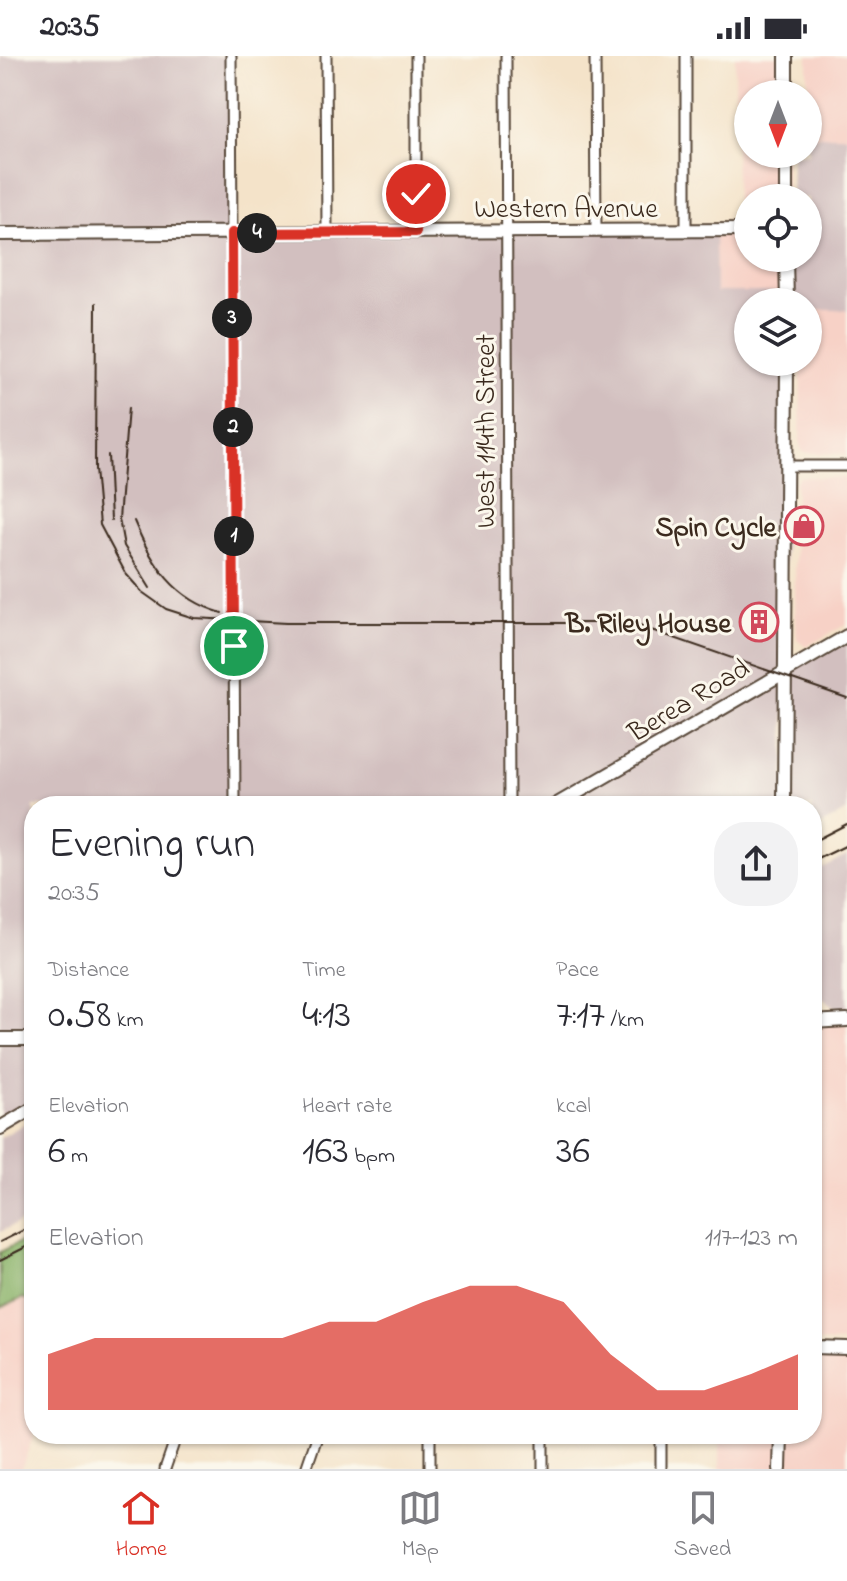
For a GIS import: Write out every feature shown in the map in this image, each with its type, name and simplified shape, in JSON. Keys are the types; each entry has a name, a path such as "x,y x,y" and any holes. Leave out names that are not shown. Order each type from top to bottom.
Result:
{"main road":[{"path":"786,56 786,80"},
{"name":"Western Avenue","path":"0,234 734,230"},
{"path":"784,796 787,376"},
{"name":"Berea Road","path":"571,796 847,636"},
{"path":"822,1021 847,1020"},
{"path":"0,1039 24,1039"},
{"path":"0,1128 24,1114"},
{"path":"822,1347 847,1348"},
{"path":"780,1469 781,1444"}],"street":[{"path":"231,56 235,796"},
{"path":"326,56 327,232"},
{"path":"416,56 416,232"},
{"name":"West 114th Street","path":"506,56 509,796"},
{"path":"595,56 596,230"},
{"path":"686,56 686,230"},
{"path":"787,466 847,466"},
{"path":"165,1469 174,1444"},
{"path":"306,1469 315,1444"},
{"path":"430,1444 430,1469"},
{"path":"543,1444 543,1469"},
{"path":"661,1444 661,1469"}],"shaded area":[{"path":"0,56 231,56 232,233 715,230 716,292 734,292 734,376 787,376 784,796 24,796 24,1114 0,1128"},
{"path":"735,56 786,56 786,80 735,80"},
{"path":"808,56 847,56 847,136 822,136 822,80 808,80"},
{"path":"822,136 847,136 847,310 822,310 822,288 789,288 790,272 822,272 822,184 791,184 792,168 822,168"},
{"path":"736,168 786,168 786,184 736,184"},
{"path":"394,194 416,194 416,232 395,232"},
{"path":"715,230 734,230 734,272 786,272 786,288 734,288 734,292 715,292"},
{"path":"822,310 847,310 847,454 808,453 803,452 800,445 801,376 822,376"},
{"path":"800,477 847,478 847,624 806,647 797,640 795,603 796,481"},
{"path":"847,642 847,811 822,825 822,796 788,796 789,670"},
{"path":"847,855 847,1008 836,1008 822,998 822,868"},
{"path":"822,1010 847,1010 847,1343 822,1342"},
{"path":"24,1124 24,1220 0,1232 0,1138"},
{"path":"24,1298 24,1444 30,1444 21,1469 0,1469 0,1308"},
{"path":"822,1354 847,1354 847,1469 789,1469 790,1444 822,1444"},
{"path":"720,1444 781,1444 780,1469 720,1469"}],"green space":[{"path":"24,1240 24,1298 0,1308 0,1252"}],"railway":[{"path":"96,303 95,469 100,525 126,574 142,592 166,609 194,618 286,623 631,623 847,698"},
{"path":"128,408 119,519 124,546 150,588"},
{"path":"108,455 111,520"},
{"path":"134,521 167,579 191,599 222,613"},
{"path":"822,837 847,824"},
{"path":"822,857 847,845"},
{"path":"0,1242 24,1230"},
{"path":"0,1260 24,1248"}],"place":[{"name":"Spin Cycle","path":"804,526"},
{"name":"B. Riley House","path":"759,622"}],"route":[{"path":"234,646 232,233 416,232 416,194"}]}
